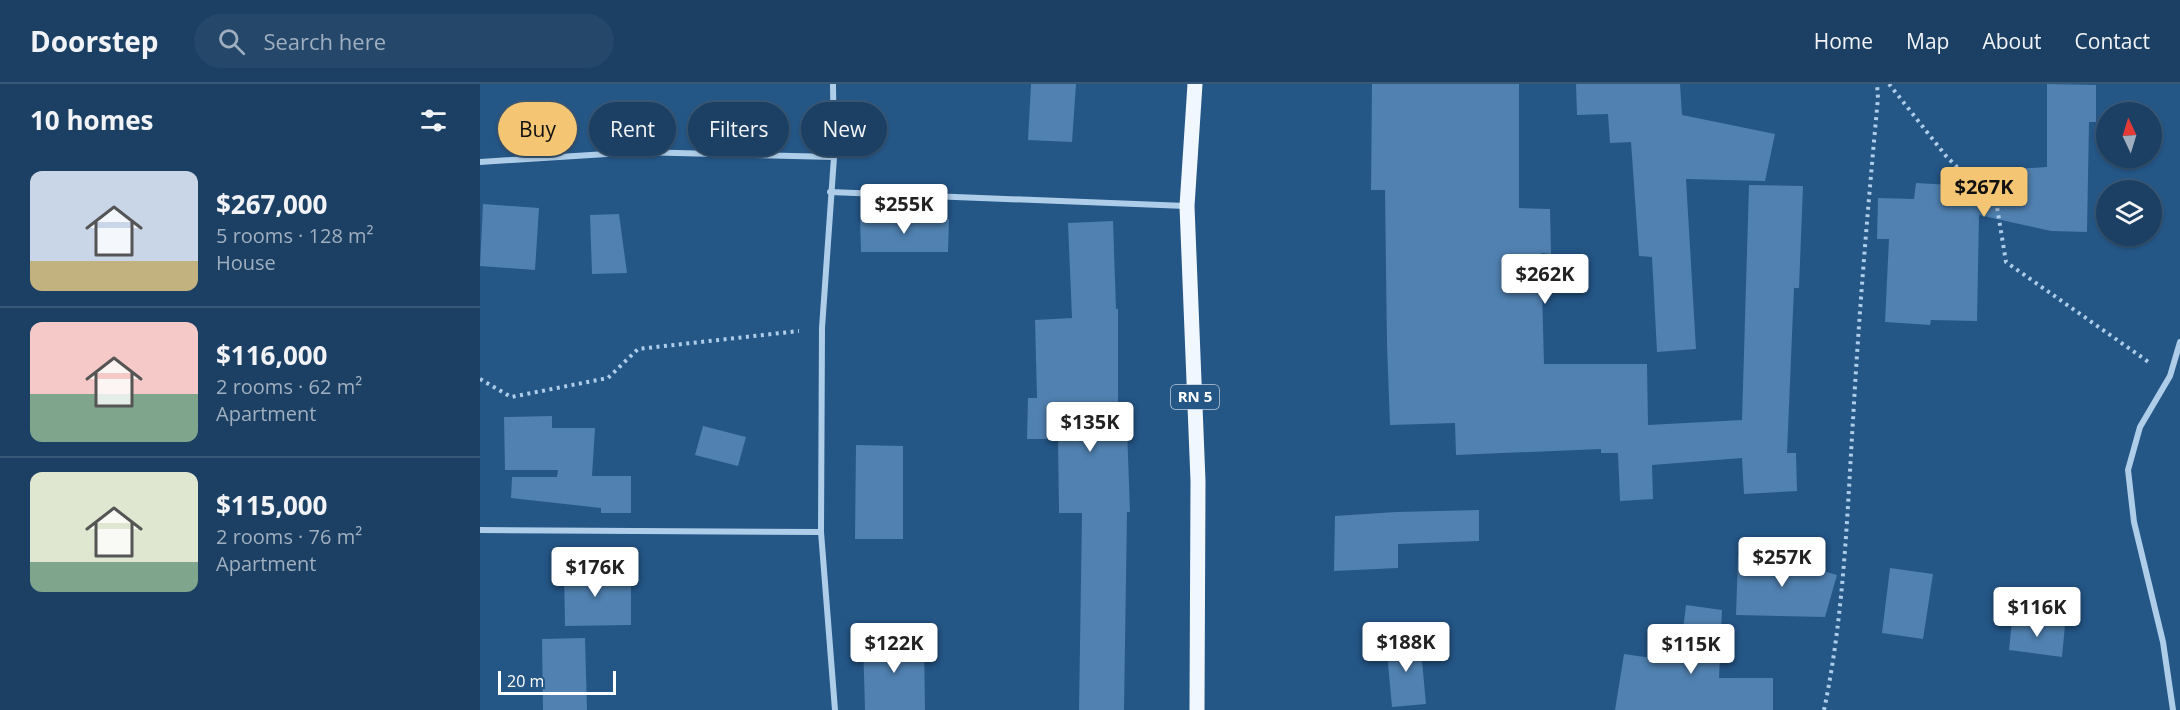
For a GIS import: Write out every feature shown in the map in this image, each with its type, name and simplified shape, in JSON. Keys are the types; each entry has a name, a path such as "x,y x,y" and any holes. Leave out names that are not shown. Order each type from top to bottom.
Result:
{"main road":[{"name":"RN 5","path":"1195,84 1187,206 1198,481 1197,710"}],"street":[{"path":"833,84 834,157 822,328 821,532 835,710"},
{"path":"480,162 638,152 834,157"},
{"path":"830,192 1187,206"},
{"path":"2173,710 2163,642 2134,522 2128,470 2140,427 2170,376 2180,342"},
{"path":"480,530 821,532"}],"path":[{"path":"1824,710 1833,667 1846,536 1862,268 1878,98 1877,84"},
{"path":"1889,84 1946,156 1997,207 2006,262 2170,376"},
{"path":"480,379 512,397 608,378 638,349 822,328"}],"building":[{"path":"1031,84 1076,84 1072,142 1028,140"},
{"path":"1372,84 1519,84 1519,208 1550,209 1551,254 1541,253 1544,364 1647,364 1648,425 1742,420 1749,185 1803,186 1799,288 1794,288 1787,453 1796,453 1797,491 1744,494 1742,458 1652,465 1653,499 1620,501 1618,453 1601,453 1601,449 1456,455 1455,423 1390,425 1385,190 1371,190"},
{"path":"1576,84 1680,84 1682,115 1775,134 1765,181 1686,179 1696,349 1657,352 1652,257 1639,256 1631,142 1610,143 1608,114 1577,115"},
{"path":"2047,84 2096,85 2096,122 2089,122 2087,232 2051,231 1979,215 1977,321 1931,320 1930,325 1885,322 1889,239 1877,239 1878,198 1914,199 1916,183 2003,188 2002,170 2047,167"},
{"path":"483,204 539,208 535,270 480,266"},
{"path":"619,214 627,273 592,274 590,215"},
{"path":"860,218 949,219 948,252 861,252"},
{"path":"1113,221 1116,309 1118,309 1118,428 1127,428 1130,512 1127,512 1124,710 1079,710 1082,513 1059,513 1058,439 1027,439 1028,398 1037,398 1035,320 1072,318 1068,223"},
{"path":"552,416 552,428 595,428 592,476 631,476 631,513 601,513 601,508 511,498 512,477 557,477 558,470 505,470 504,417"},
{"path":"703,426 746,437 738,466 695,455"},
{"path":"856,445 903,446 903,539 855,539"},
{"path":"1479,510 1479,541 1398,544 1398,568 1334,571 1335,516"},
{"path":"1738,555 1768,556 1837,575 1825,617 1736,615"},
{"path":"564,566 600,566 601,580 631,580 631,625 565,626"},
{"path":"1890,568 1933,574 1923,639 1882,633"},
{"path":"1686,605 1722,610 1719,678 1773,678 1773,710 1615,710 1624,654 1679,662"},
{"path":"2012,621 2065,625 2062,657 2009,650"},
{"path":"585,638 587,710 543,710 542,639"},
{"path":"924,638 925,710 865,710 863,640"},
{"path":"1420,639 1426,704 1392,707 1386,642"}]}
